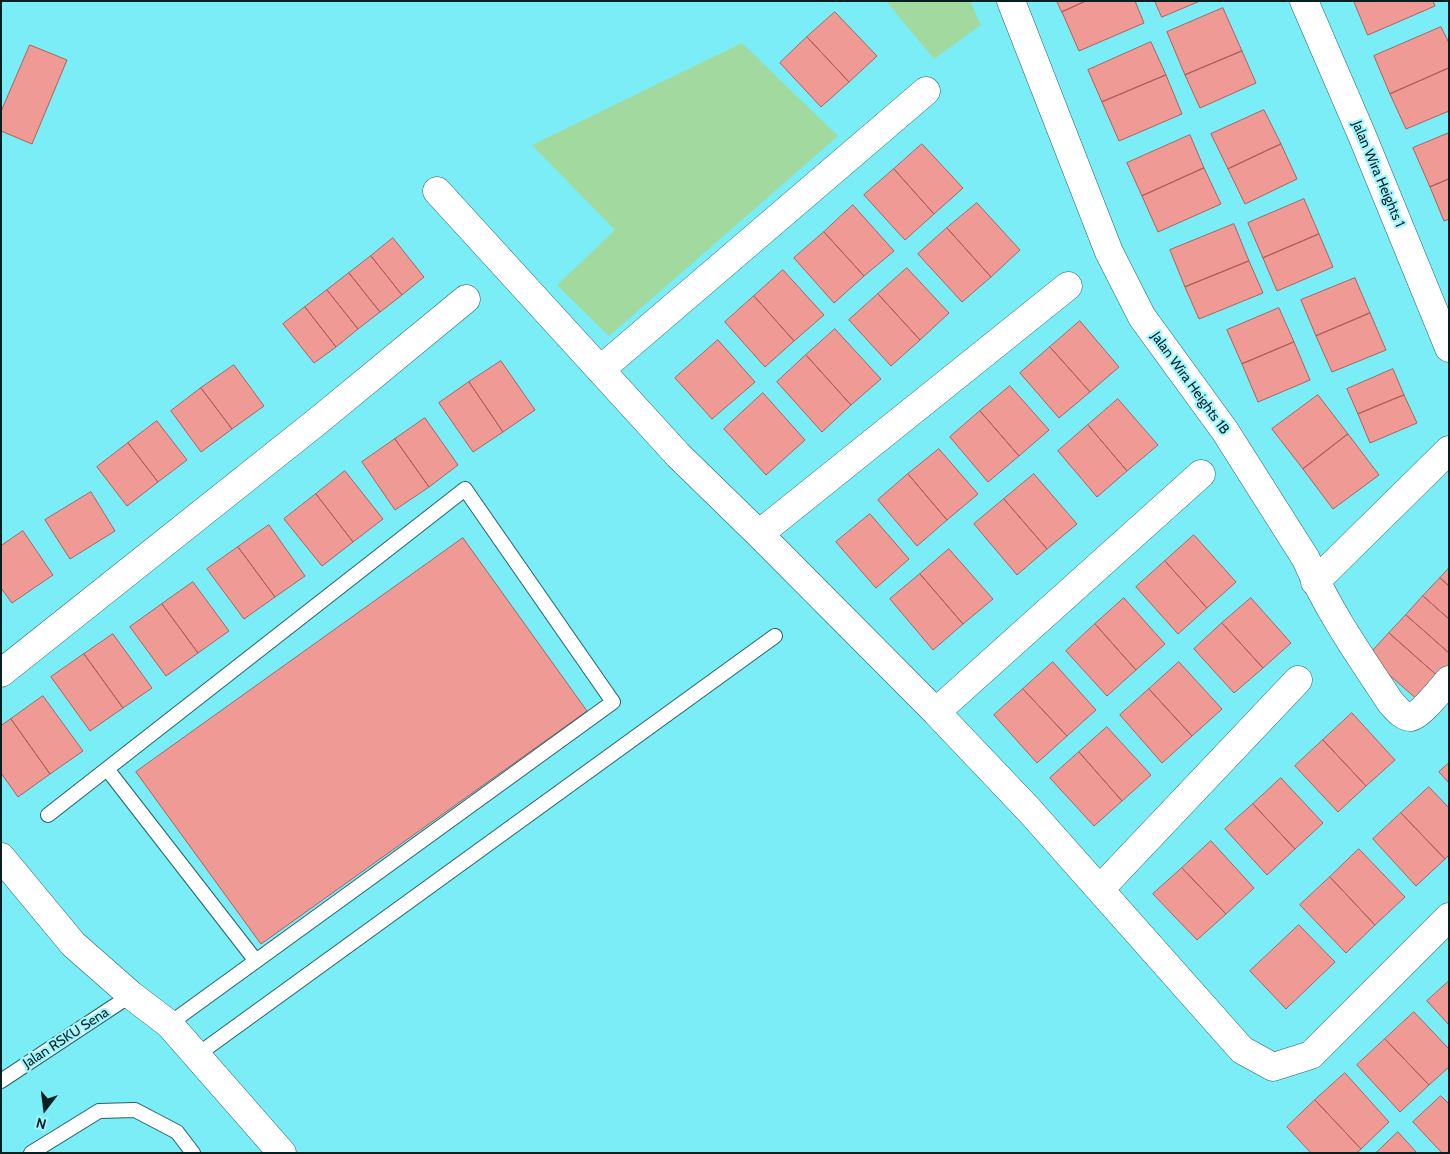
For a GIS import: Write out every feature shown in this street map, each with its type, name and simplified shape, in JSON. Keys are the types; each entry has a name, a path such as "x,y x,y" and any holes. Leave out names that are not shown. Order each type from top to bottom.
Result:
{"street":[{"name":"Jalan Wira Heights 1B","path":"1011,1 1109,252 1142,317 1225,431 1306,559 1315,582 1333,616 1391,703 1403,715 1411,717 1418,714 1449,680"},
{"name":"Jalan Wira Heights 1","path":"1304,1 1365,142 1449,348"},
{"path":"600,370 926,91"},
{"path":"437,191 678,455 760,534 936,712 1030,811 1242,1050 1274,1067 1311,1055 1449,917"},
{"path":"760,534 1068,286"},
{"path":"1,673 312,426 466,299"},
{"path":"1315,582 1449,450"},
{"path":"936,712 1201,474"},
{"path":"1100,889 1298,680"},
{"path":"1,857 73,944 131,995 169,1024 282,1153"}],"lane":[{"path":"48,815 465,489 613,702 169,1024"},
{"path":"197,1055 775,636"},
{"path":"107,769 256,961"},
{"name":"Jalan RSKU Sena","path":"1,1080 131,995"},
{"path":"31,1153 99,1111 135,1110 177,1132 193,1153"}],"green space":[{"path":"886,1 970,1 981,25 934,59"},
{"path":"742,43 838,136 609,336 557,285 615,230 532,145"}],"building":[{"path":"1057,1 1086,1 1062,12"},
{"path":"1086,1 1135,1 1144,23 1079,51 1062,12"},
{"path":"1155,1 1200,1 1162,17"},
{"path":"1354,1 1433,1 1435,6 1368,35"},
{"path":"1223,8 1242,51 1185,75 1167,32"},
{"path":"835,12 877,56 849,82 807,37"},
{"path":"1441,27 1449,43 1449,68 1390,94 1374,56"},
{"path":"807,37 849,82 821,107 780,63"},
{"path":"1151,42 1166,75 1102,102 1088,70"},
{"path":"30,45 67,60 32,144 1,131 1,112"},
{"path":"1242,51 1256,83 1200,108 1185,75"},
{"path":"1449,68 1449,111 1406,129 1390,94"},
{"path":"1166,75 1182,114 1119,141 1102,102"},
{"path":"1264,110 1281,144 1228,169 1211,134"},
{"path":"1449,133 1449,179 1430,187 1413,148"},
{"path":"1190,135 1204,168 1142,196 1127,163"},
{"path":"922,144 963,188 934,214 894,169"},
{"path":"1281,144 1297,179 1245,204 1228,169"},
{"path":"1204,168 1221,204 1158,232 1142,196"},
{"path":"894,169 934,214 905,240 864,195"},
{"path":"1449,179 1449,219 1444,221 1430,187"},
{"path":"1304,199 1319,234 1263,258 1248,223"},
{"path":"977,203 1020,250 991,277 947,228"},
{"path":"853,205 894,251 864,276 824,232"},
{"path":"1234,224 1249,261 1185,287 1170,250"},
{"path":"947,228 991,277 962,302 918,254"},
{"path":"824,232 864,276 834,303 794,258"},
{"path":"1319,234 1333,267 1277,291 1263,258"},
{"path":"393,238 424,277 402,295 371,256"},
{"path":"371,256 402,295 380,312 349,273"},
{"path":"1249,261 1263,293 1199,319 1185,287"},
{"path":"907,268 949,313 920,340 878,294"},
{"path":"783,270 824,315 794,341 754,296"},
{"path":"349,273 380,312 358,329 327,290"},
{"path":"1355,278 1370,313 1316,336 1301,300"},
{"path":"327,290 358,329 336,347 305,307"},
{"path":"878,294 920,340 891,366 849,320"},
{"path":"754,296 794,341 765,367 725,322"},
{"path":"305,307 336,347 314,363 283,324"},
{"path":"1279,308 1294,342 1242,364 1227,330"},
{"path":"1370,313 1386,350 1332,372 1316,336"},
{"path":"1080,321 1119,367 1090,392 1050,347"},
{"path":"835,329 881,379 851,405 806,355"},
{"path":"718,340 755,382 712,419 675,378"},
{"path":"1294,342 1310,380 1258,402 1242,364"},
{"path":"1050,347 1090,392 1059,418 1020,373"},
{"path":"806,355 851,405 822,432 777,382"},
{"path":"501,361 535,410 503,432 469,382"},
{"path":"234,365 264,406 232,429 201,388"},
{"path":"1393,369 1404,395 1358,414 1347,389"},
{"path":"469,382 503,432 473,452 439,403"},
{"path":"1010,386 1049,430 1019,456 980,411"},
{"path":"201,388 232,429 201,452 171,411"},
{"path":"763,393 805,440 766,475 724,429"},
{"path":"1318,395 1348,434 1303,469 1272,429"},
{"path":"1404,395 1417,423 1370,443 1358,414"},
{"path":"1118,399 1158,445 1127,471 1088,425"},
{"path":"980,411 1019,456 988,482 950,437"},
{"path":"425,418 458,465 429,487 395,439"},
{"path":"157,421 187,460 158,482 128,443"},
{"path":"1088,425 1127,471 1097,497 1058,451"},
{"path":"1348,434 1379,475 1333,509 1303,469"},
{"path":"395,439 429,487 395,510 362,462"},
{"path":"128,443 158,482 127,506 97,467"},
{"path":"939,449 978,494 947,520 908,474"},
{"path":"345,471 383,519 353,542 316,494"},
{"path":"908,474 947,520 917,546 878,500"},
{"path":"1034,474 1077,524 1047,549 1004,499"},
{"path":"91,492 115,531 70,559 45,520"},
{"path":"316,494 353,542 322,566 284,519"},
{"path":"1004,499 1047,549 1017,575 974,524"},
{"path":"870,514 909,559 876,588 836,542"},
{"path":"269,525 305,576 275,597 238,547"},
{"path":"23,531 53,575 12,603 1,588 1,546"},
{"path":"1194,535 1236,582 1207,608 1165,561"},
{"path":"463,538 587,711 261,944 136,772"},
{"path":"238,547 275,597 244,619 207,569"},
{"path":"949,549 993,599 963,624 920,574"},
{"path":"1165,561 1207,608 1178,634 1136,587"},
{"path":"1449,568 1449,586 1440,578"},
{"path":"920,574 963,624 933,650 890,599"},
{"path":"1440,578 1449,586 1449,619 1423,596"},
{"path":"193,582 229,631 198,653 162,604"},
{"path":"1423,596 1449,619 1449,653 1406,615"},
{"path":"1124,598 1165,644 1136,670 1095,624"},
{"path":"1251,598 1291,643 1263,668 1222,623"},
{"path":"162,604 198,653 166,676 130,627"},
{"path":"1406,615 1449,653 1449,670 1441,679 1389,633"},
{"path":"1222,623 1263,668 1234,693 1194,649"},
{"path":"1095,624 1136,670 1107,696 1066,651"},
{"path":"1389,633 1441,679 1420,702 1368,656"},
{"path":"113,634 152,688 123,708 84,654"},
{"path":"84,654 123,708 90,731 51,677"},
{"path":"1053,662 1096,710 1067,736 1023,689"},
{"path":"1179,662 1222,709 1192,736 1149,689"},
{"path":"1023,689 1067,736 1037,763 994,715"},
{"path":"1149,689 1192,736 1162,763 1120,715"},
{"path":"43,696 83,751 50,774 11,719"},
{"path":"1352,713 1395,760 1366,786 1323,740"},
{"path":"11,719 50,774 18,797 1,773 1,726"},
{"path":"1107,727 1151,775 1122,801 1079,752"},
{"path":"1323,740 1366,786 1338,812 1295,766"},
{"path":"1079,752 1122,801 1094,826 1050,778"},
{"path":"1449,763 1449,783 1439,772"},
{"path":"1281,778 1323,823 1295,849 1253,804"},
{"path":"1429,787 1449,808 1449,855 1445,859 1401,813"},
{"path":"1253,804 1295,849 1267,875 1225,829"},
{"path":"1401,813 1445,859 1416,886 1373,839"},
{"path":"1211,841 1254,888 1226,914 1182,868"},
{"path":"1359,849 1405,897 1375,925 1330,877"},
{"path":"1182,868 1226,914 1197,940 1153,894"},
{"path":"1330,877 1375,925 1346,953 1300,905"},
{"path":"1299,925 1335,962 1286,1009 1250,971"},
{"path":"1449,981 1449,1025 1427,1001"},
{"path":"1414,1012 1449,1049 1449,1067 1429,1085 1385,1039"},
{"path":"1385,1039 1429,1085 1400,1112 1357,1065"},
{"path":"1345,1073 1389,1122 1361,1149 1315,1100"},
{"path":"1441,1096 1449,1104 1449,1153 1442,1153 1413,1122"},
{"path":"1315,1100 1361,1149 1356,1153 1311,1153 1287,1127"},
{"path":"1398,1132 1417,1153 1376,1153"}]}
